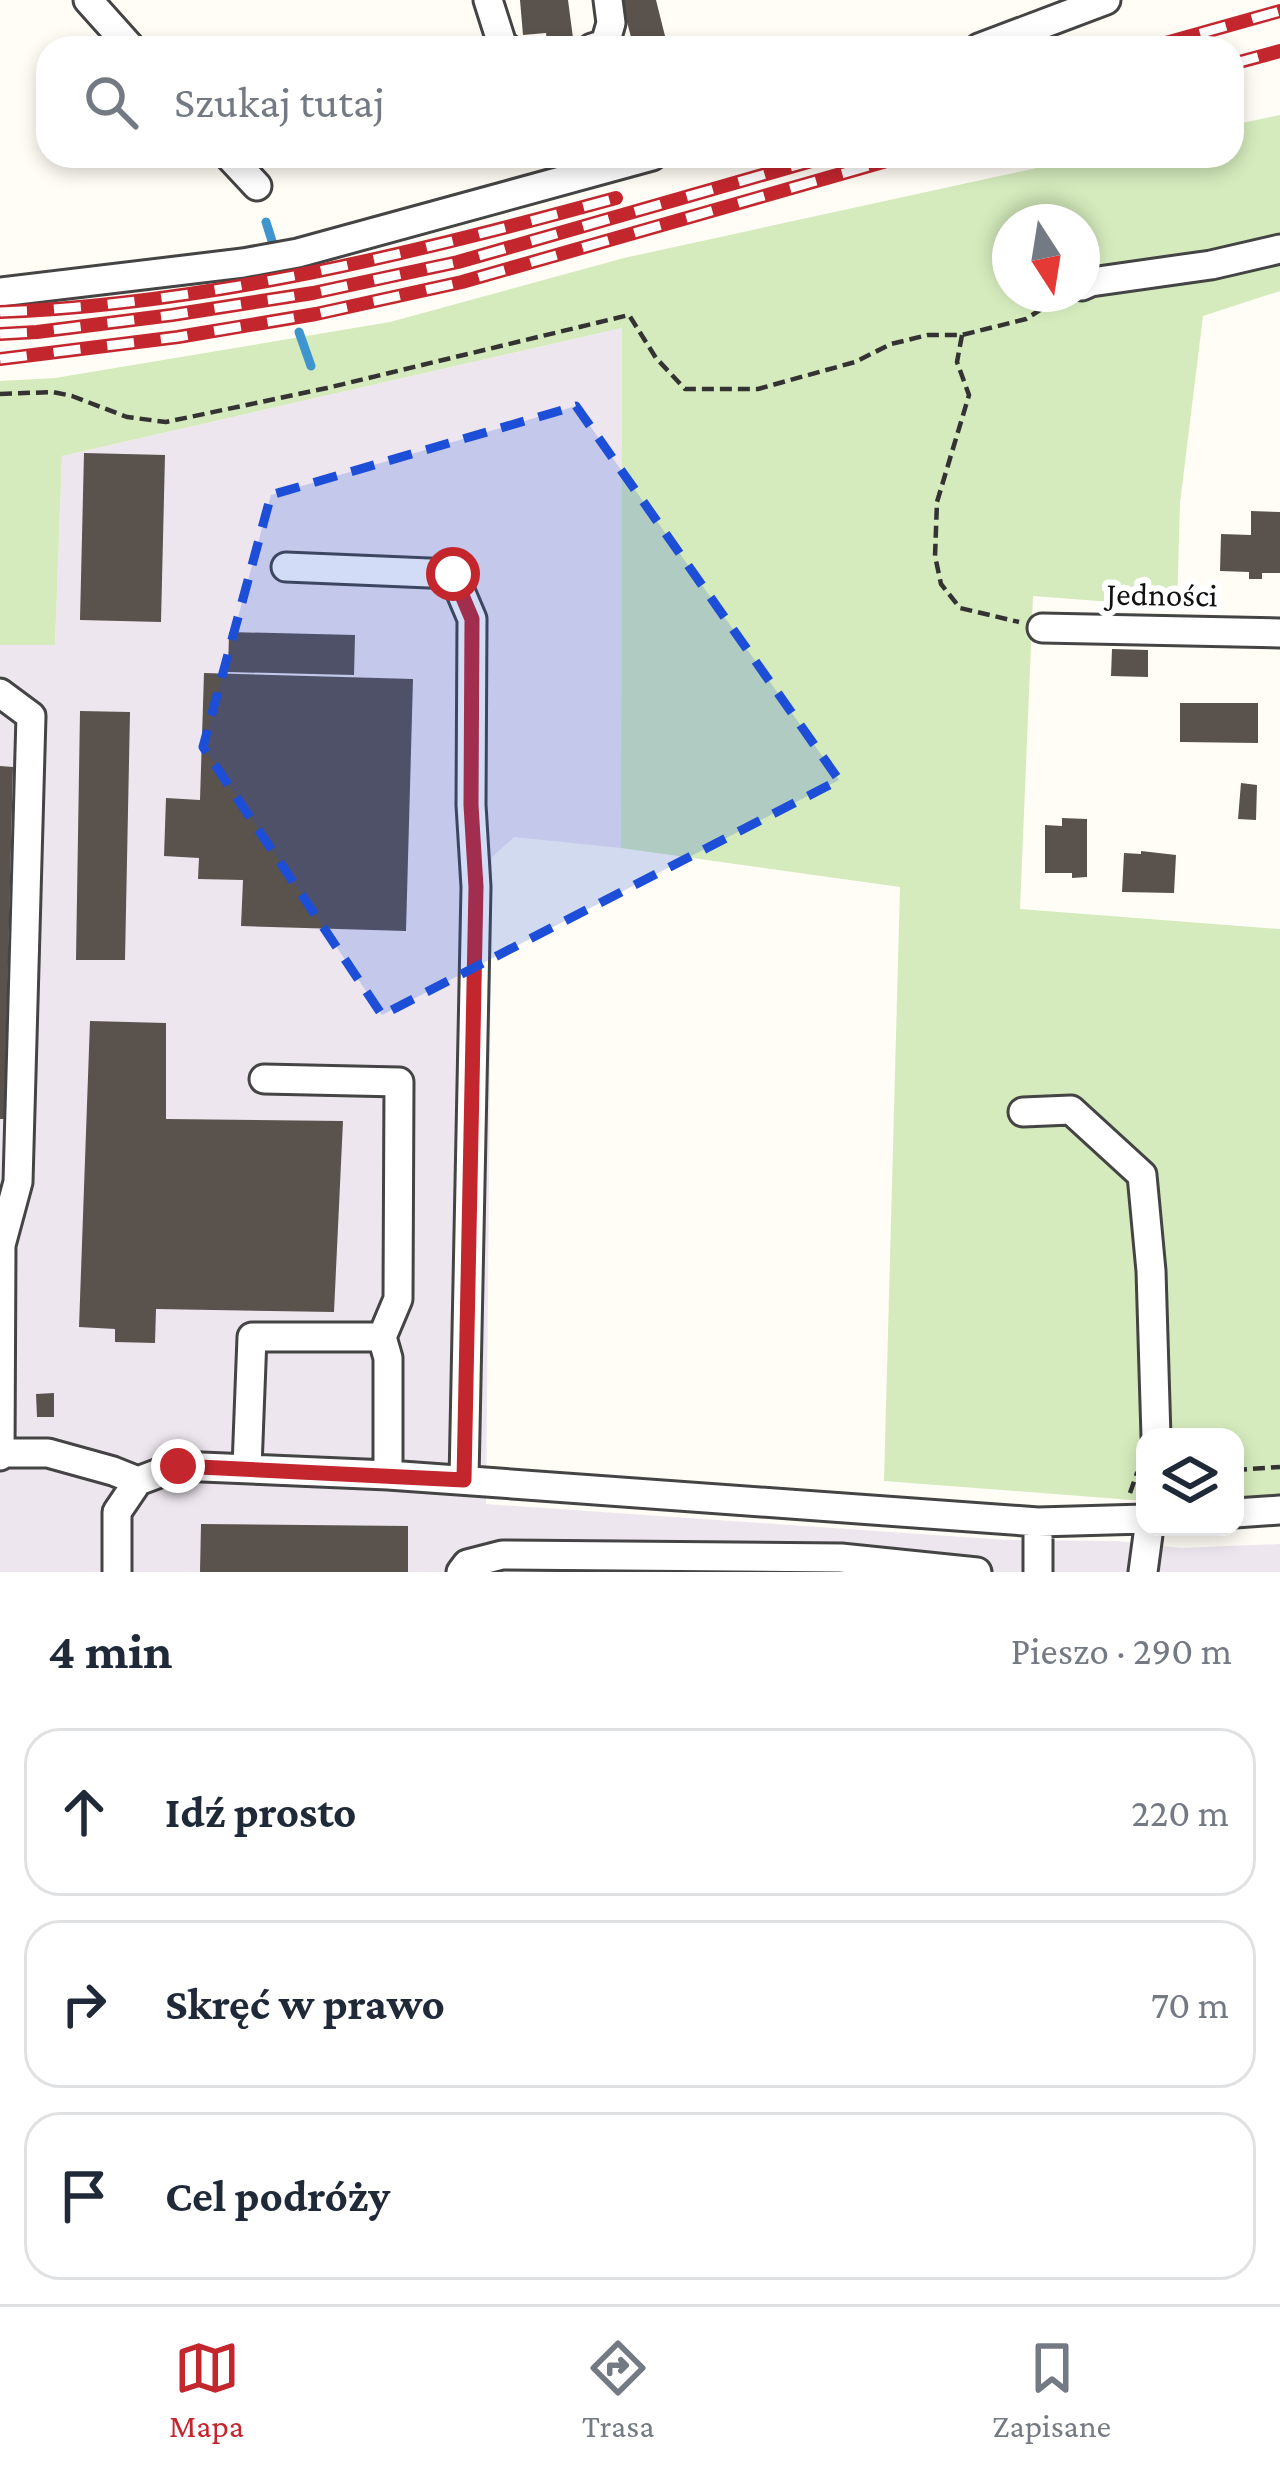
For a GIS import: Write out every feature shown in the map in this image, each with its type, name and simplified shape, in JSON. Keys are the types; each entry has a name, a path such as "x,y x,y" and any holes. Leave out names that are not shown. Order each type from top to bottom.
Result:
{"street":[{"path":"88,0 120,36"},
{"path":"488,0 499,36"},
{"path":"607,36 608,0"},
{"path":"1011,36 1106,0"},
{"path":"241,168 257,186"},
{"path":"0,292 298,253 608,168"},
{"path":"1100,281 1211,265 1280,249"},
{"path":"286,567 453,574 472,619 471,805 476,887 464,1480"},
{"name":"Jedności","path":"1042,628 1280,633"},
{"path":"0,694 32,716 18,1182 2,1244 1,1454 48,1453 138,1481"},
{"path":"264,1079 399,1082 398,1300 382,1337 388,1358 388,1474"},
{"path":"1023,1112 1071,1110 1142,1175 1156,1428"},
{"path":"247,1467 252,1337 382,1337"},
{"path":"117,1572 117,1512 138,1481 178,1466 388,1474 1038,1522 1136,1519"},
{"path":"1244,1512 1280,1510"},
{"path":"1038,1522 1038,1572"},
{"path":"1142,1572 1148,1536"},
{"path":"461,1572 467,1564 502,1556 841,1558 977,1572"}],"path":[{"path":"0,394 53,392 128,417 166,422 629,315 656,358 686,388 758,389 855,362 891,344 928,335 962,335 1037,312"},
{"path":"962,335 957,362 969,395 937,502 934,556 940,584 960,608 1042,628"},
{"path":"1244,1469 1280,1467"}],"highlighted area":[{"path":"576,406 839,780 382,1015 203,747 271,495"}],"shaded area":[{"path":"622,328 621,848 514,837 492,857 486,1504 1007,1540 1116,1541 1181,1548 1280,1544 1280,1572 0,1572 0,645 55,644 62,456"}],"green space":[{"path":"1280,115 1280,291 1203,316 1180,503 1177,607 1033,596 1020,909 1280,929 1280,1498 1244,1501 1244,1428 1136,1428 1136,1500 884,1481 900,887 621,848 622,328 62,456 55,645 0,645 0,381 55,378 390,322 624,258 1036,168 1244,168 1244,122"}],"building":[{"path":"520,0 568,0 573,36 523,35"},
{"path":"621,0 656,0 665,36 631,36"},
{"path":"84,453 165,455 161,622 80,620"},
{"path":"1251,511 1280,512 1280,573 1262,573 1262,579 1249,579 1249,572 1220,571 1221,534 1251,535"},
{"path":"229,632 355,635 354,675 228,672"},
{"path":"1112,649 1148,650 1148,677 1111,676"},
{"path":"204,673 413,679 406,931 241,926 243,880 198,879 199,858 164,856 166,798 200,800"},
{"path":"1180,703 1258,703 1258,743 1180,742"},
{"path":"80,711 130,712 125,960 76,960"},
{"path":"0,766 13,767 4,1119 0,1119"},
{"path":"1241,783 1257,785 1256,820 1238,819"},
{"path":"1062,818 1087,819 1087,877 1045,873 1045,825 1062,826"},
{"path":"1124,853 1176,855 1174,893 1122,892"},
{"path":"90,1021 166,1023 166,1119 343,1121 334,1312 156,1309 155,1343 115,1342 115,1329 79,1327"},
{"path":"54,1393 54,1417 37,1417 36,1394"},
{"path":"201,1524 408,1526 408,1572 200,1572"}],"waterway":[{"path":"266,222 272,241"},
{"path":"299,332 311,366"}],"railway":[{"path":"1191,36 1280,11"},
{"path":"1244,61 1280,51"},
{"path":"0,334 313,293 458,262 787,168"},
{"path":"0,359 178,337 316,314 462,282 862,168"},
{"path":"0,312 156,299 311,273 616,198"}],"route":[{"path":"178,1466 464,1480 476,887 471,805 472,619 453,574"}]}
